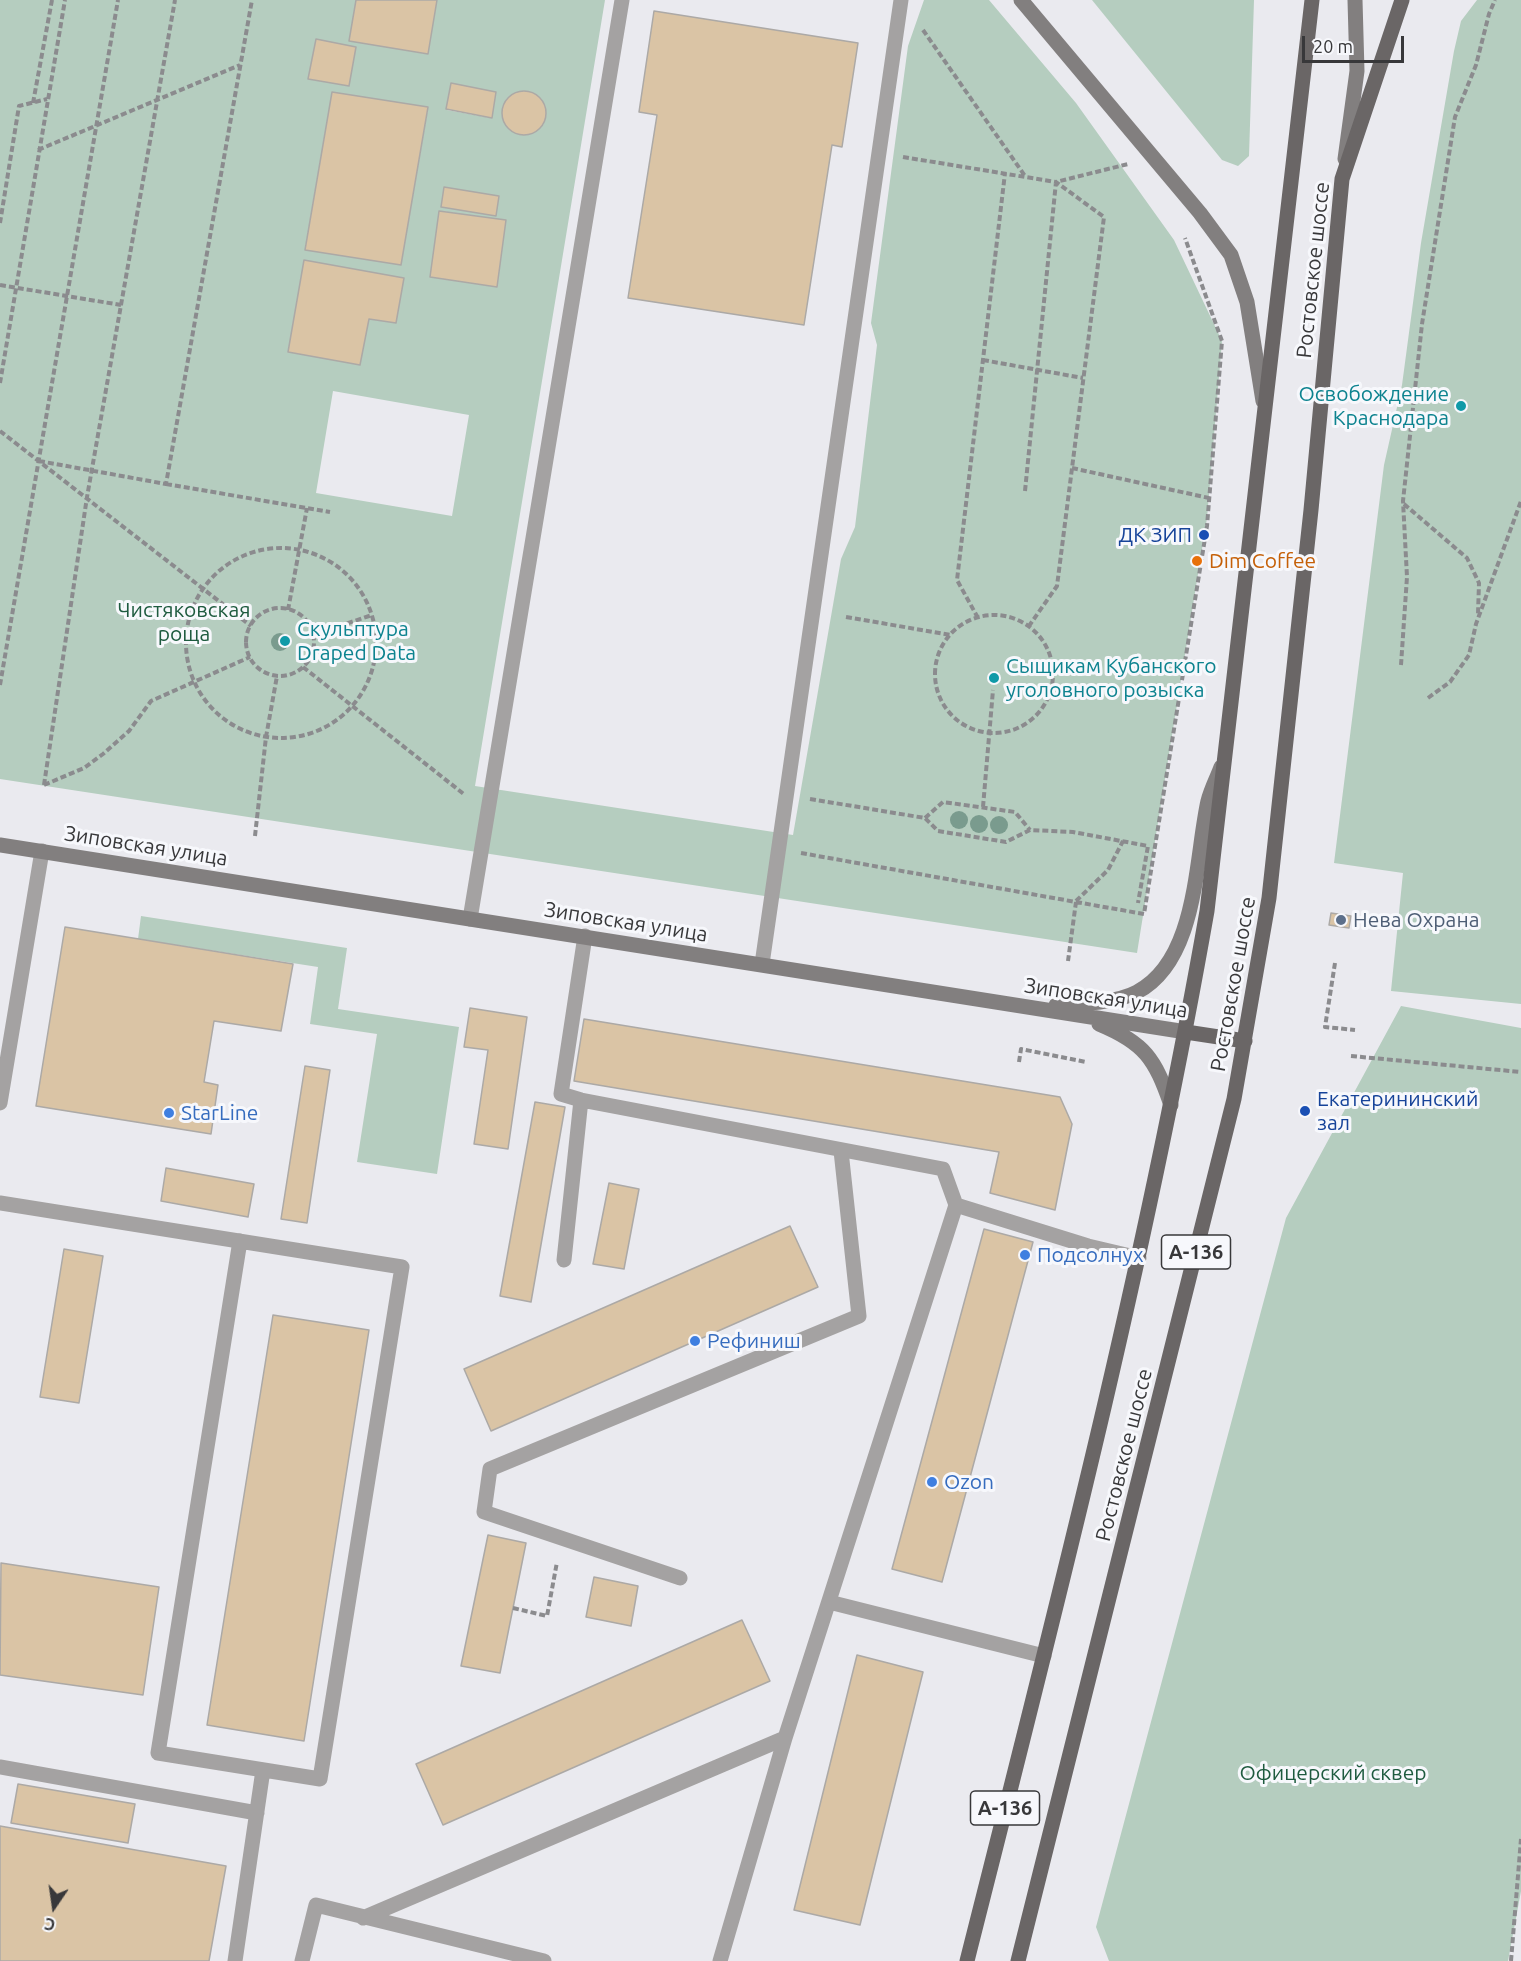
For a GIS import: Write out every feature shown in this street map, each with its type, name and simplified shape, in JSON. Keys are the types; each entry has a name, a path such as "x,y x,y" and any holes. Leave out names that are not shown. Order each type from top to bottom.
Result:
{"main road":[{"name":"Ростовское шоссе","path":"967,1961 1044,1656 1138,1258 1186,1032 1207,911 1312,0"},
{"name":"Ростовское шоссе","path":"1020,1959 1234,1099 1269,898 1312,498 1342,179 1402,0"},
{"name":"Зиповская улица","path":"1186,1032 1245,1041"}],"street":[{"name":"Ростовское шоссе","path":"1021,0 1200,213 1231,255 1247,302 1264,411"},
{"path":"1342,179 1357,71 1355,0"},
{"path":"1033,1007 1092,1002 1136,993 1156,978 1172,959 1189,915 1209,798 1225,759"},
{"name":"Зиповская улица","path":"0,845 1186,1032"},
{"path":"1071,1013 1123,1034 1146,1050 1159,1071 1170,1105"}],"lane":[{"path":"471,919 622,0"},
{"path":"762,964 901,0"},
{"path":"0,1103 42,851"},
{"path":"585,936 561,1094 581,1100 943,1169 956,1205 785,1738 720,1961"},
{"path":"564,1260 581,1100"},
{"path":"680,1578 484,1512 490,1469 860,1316 841,1151"},
{"path":"0,1203 240,1241 402,1267 320,1779 158,1753 240,1241"},
{"path":"956,1205 1088,1246 1138,1258"},
{"path":"829,1602 1044,1656"},
{"path":"363,1918 785,1738"},
{"path":"0,1767 257,1813"},
{"path":"235,1961 263,1770"},
{"path":"302,1961 316,1905 544,1961"}],"path":[{"path":"33,104 52,0"},
{"path":"0,383 65,0"},
{"path":"0,685 118,0"},
{"path":"175,0 87,497 44,785 84,768 129,731 150,701 250,657"},
{"path":"166,484 252,0"},
{"path":"1401,665 1407,577 1403,503 1422,324 1455,117 1476,65 1489,14 1495,0"},
{"path":"921,28 1026,177"},
{"path":"38,150 241,64"},
{"path":"0,223 19,106 47,99"},
{"path":"879,153 1056,182 1131,164 1124,155"},
{"path":"978,618 957,580 1005,173"},
{"path":"1025,491 1056,182"},
{"path":"1029,626 1057,586 1104,217 1056,182"},
{"path":"793,852 1144,914 1207,526 1222,341 1186,240 1179,230"},
{"path":"0,285 121,305"},
{"path":"983,360 1083,378"},
{"path":"0,431 251,626"},
{"path":"39,461 330,512"},
{"path":"1072,468 1209,498"},
{"path":"1428,698 1450,682 1469,655 1476,624 1521,501"},
{"path":"1403,503 1467,558 1479,582 1476,624"},
{"path":"288,610 307,508"},
{"path":"265,549 299,550 330,562 348,576 362,594 372,615 376,636 375,657 370,678 352,706 329,725 309,734 288,738 248,733 215,712 193,681 185,643 191,613 203,589 223,567 243,556 265,549"},
{"path":"288,610 303,617 313,635 312,654 303,667 292,674 277,676 263,671 250,657 246,639 251,626 266,611 288,610"},
{"path":"313,635 372,615"},
{"path":"846,617 951,635"},
{"path":"978,618 1012,618 1029,626 1042,640 1051,657 1053,676 1050,695 1040,712 1026,724 1008,732 989,733 971,729 955,718 943,704 937,687 936,668 940,650 963,624 978,618"},
{"path":"303,667 488,813"},
{"path":"255,836 266,737 277,676"},
{"path":"982,807 993,690"},
{"path":"801,798 925,818 938,831 1006,842 1030,830 1072,832 1149,846 1138,903"},
{"path":"925,818 943,802 1015,812 1030,830"},
{"path":"1068,960 1076,902 1108,870 1123,841"},
{"path":"1335,963 1325,1027 1355,1030"},
{"path":"1019,1062 1021,1049 1086,1062"},
{"path":"1351,1056 1521,1072"},
{"path":"513,1608 547,1616 561,1537"},
{"path":"1511,1961 1521,1839"}],"green space":[{"name":"Чистяковская роща","path":"0,0 356,0 350,41 427,54 437,0 605,0 475,786 793,835 841,559 855,527 877,345 871,323 908,46 924,0 989,0 1076,103 1174,240 1222,341 1207,518 1137,953 0,779","holes":["316,40 356,47 349,86 308,79","451,84 496,92 491,118 447,110","522,91 539,98 546,112 543,125 528,134 510,128 502,116 506,102","332,92 428,108 401,265 305,249","444,188 499,196 496,215 441,207","440,211 506,220 497,287 430,277","304,260 404,278 396,323 369,319 360,365 288,352","333,391 469,415 452,516 316,493"]},
{"path":"1092,0 1254,0 1249,156 1238,166 1222,160"},
{"path":"1477,0 1521,0 1521,1004 1391,991 1403,873 1334,863 1384,465 1402,385 1421,243 1454,51 1461,21"},
{"path":"141,916 347,948 338,1009 459,1027 437,1174 357,1162 377,1034 310,1024 318,967 138,939"},
{"name":"Офицерский сквер","path":"1401,1006 1521,1028 1521,1891 1508,1961 1109,1961 1096,1927 1286,1218"}],"building":[{"path":"356,0 437,0 428,54 349,41"},
{"path":"654,11 858,43 842,147 832,145 804,325 628,298 657,115 639,112"},
{"path":"316,39 356,47 349,86 308,79"},
{"path":"451,83 496,92 492,118 446,109"},
{"path":"524,91 539,98 546,113 539,128 524,135 509,128 502,113 509,98"},
{"path":"332,92 428,107 401,265 305,250"},
{"path":"444,187 499,196 496,216 441,207"},
{"path":"439,211 506,220 497,287 430,277"},
{"path":"304,260 404,278 396,323 369,319 360,365 288,352"},
{"path":"1331,913 1351,916 1349,928 1329,925"},
{"path":"65,927 293,964 281,1031 214,1021 204,1082 218,1085 211,1134 36,1106"},
{"path":"470,1008 527,1017 508,1149 474,1144 488,1050 464,1047"},
{"path":"584,1019 1060,1097 1072,1124 1055,1210 990,1193 999,1152 574,1081"},
{"path":"305,1066 330,1070 307,1223 281,1219"},
{"path":"535,1102 565,1107 531,1302 500,1296"},
{"path":"166,1168 254,1184 248,1217 161,1201"},
{"path":"609,1183 639,1189 624,1269 593,1264"},
{"path":"790,1226 818,1287 491,1431 464,1369"},
{"path":"984,1229 1033,1242 942,1582 892,1569"},
{"path":"64,1249 103,1256 79,1403 40,1397"},
{"path":"273,1315 369,1330 304,1741 207,1725"},
{"path":"488,1535 526,1543 500,1673 461,1666"},
{"path":"1,1563 159,1587 143,1695 0,1675"},
{"path":"594,1577 638,1586 631,1626 586,1617"},
{"path":"742,1620 770,1681 443,1825 416,1764"},
{"path":"857,1655 923,1672 860,1925 794,1910"},
{"path":"18,1784 135,1804 128,1843 11,1823"},
{"path":"0,1826 226,1866 209,1961 0,1961"}],"place":[{"name":"Освобождение Краснодара","path":"1461,406"},
{"name":"ДК ЗИП","path":"1204,535"},
{"name":"Dim Coffee","path":"1197,561"},
{"name":"Скульптура Draped Data","path":"285,641"},
{"name":"Сыщикам Кубанского уголовного розыска","path":"994,678"},
{"name":"Нева Охрана","path":"1341,920"},
{"name":"Екатерининский зал","path":"1305,1111"},
{"name":"StarLine","path":"169,1113"},
{"name":"Подсолнух","path":"1025,1255"},
{"name":"Рефиниш","path":"695,1341"},
{"name":"Ozon","path":"932,1482"}]}
